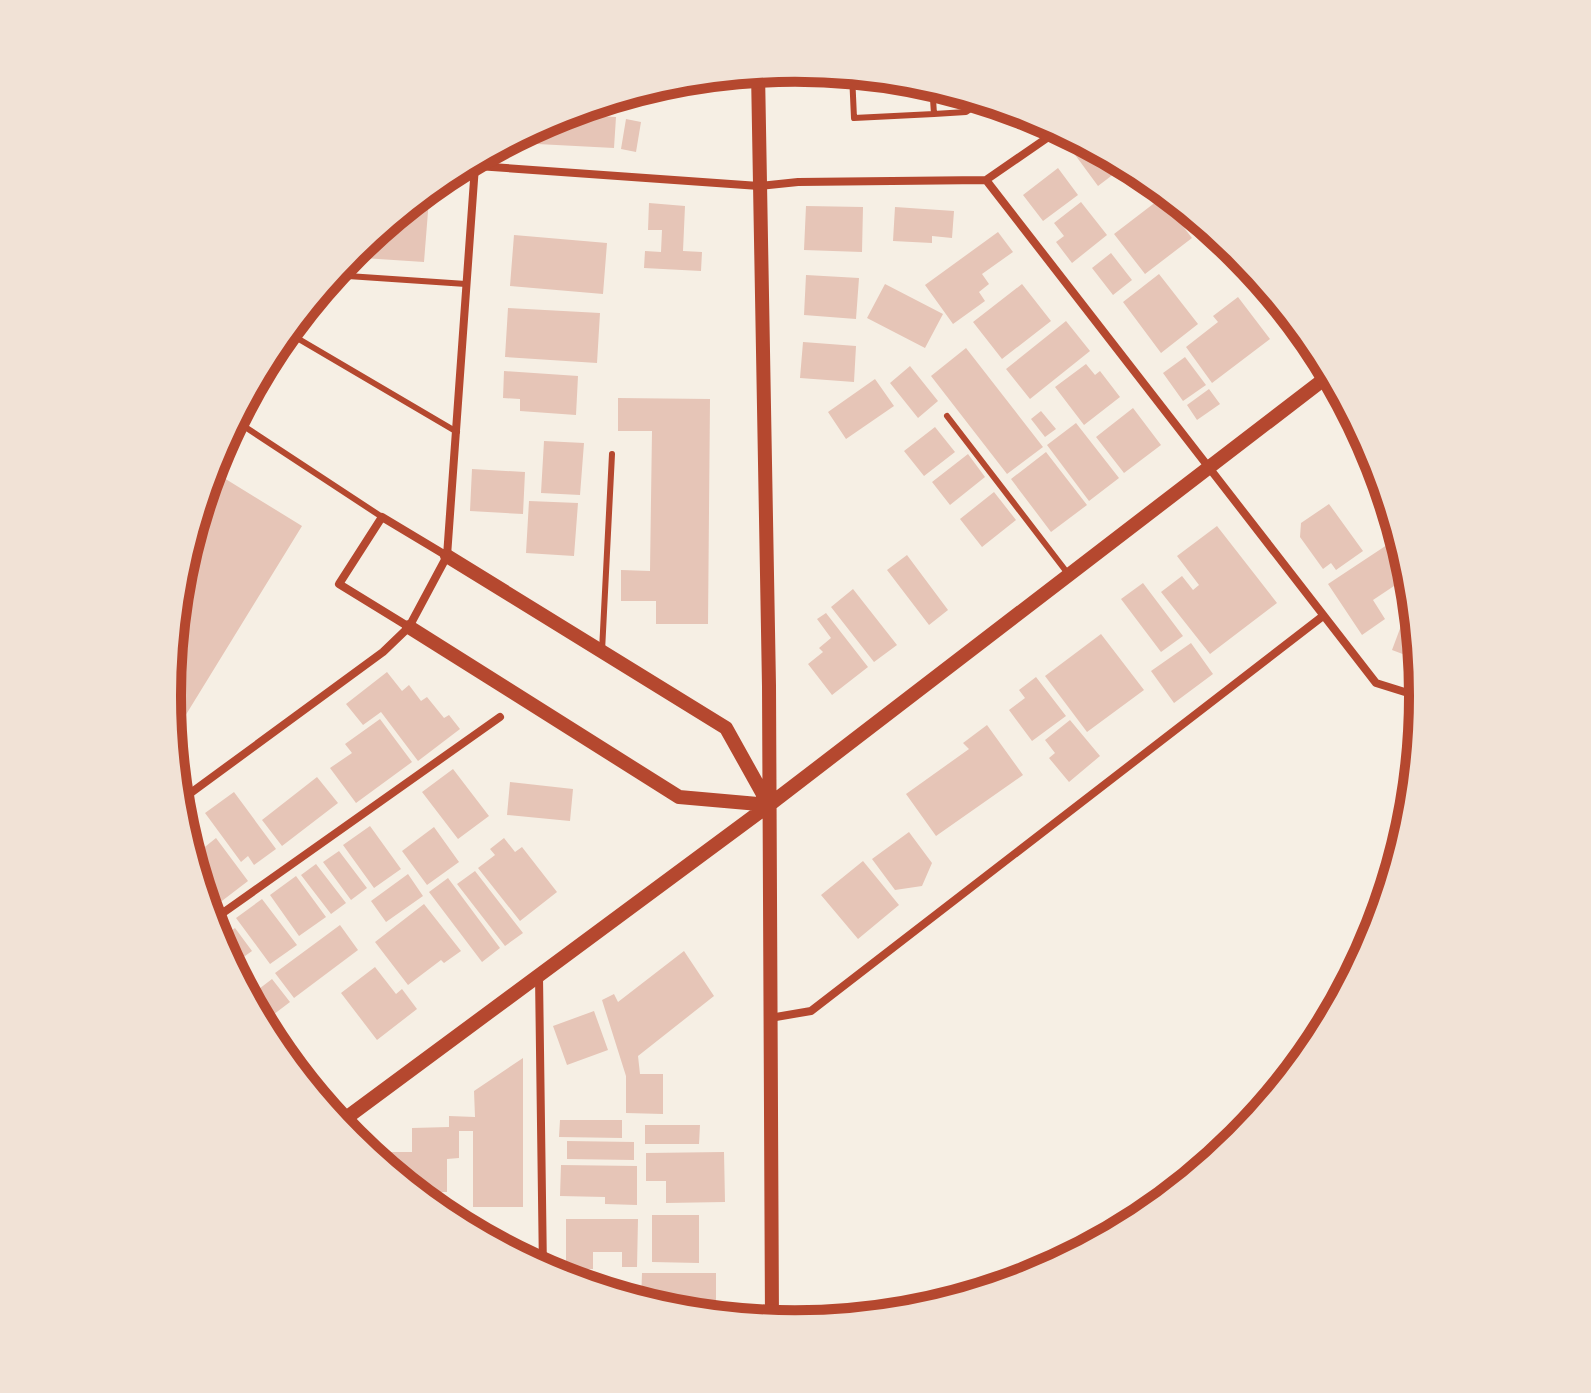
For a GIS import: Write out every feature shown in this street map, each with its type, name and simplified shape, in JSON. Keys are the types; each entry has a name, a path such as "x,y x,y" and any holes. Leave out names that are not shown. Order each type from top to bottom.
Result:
{"street":[{"path":"758,83 769,670 772,1310"},
{"path":"484,167 759,186 798,182 986,180 1049,137"},
{"path":"189,794 383,652 409,627 447,556 474,173"},
{"path":"986,180 1376,683 1410,694"},
{"path":"347,1117 769,805 1322,380"},
{"path":"382,517 726,728 769,805 679,797 339,584 382,517"},
{"path":"770,1018 811,1011 1323,616"},
{"path":"221,914 500,717"},
{"path":"539,974 543,1256"}],"lane":[{"path":"852,85 854,118 966,112 972,108"},
{"path":"933,98 934,114"},
{"path":"348,276 466,284"},
{"path":"297,337 457,432"},
{"path":"947,416 1069,575"},
{"path":"244,426 382,517"},
{"path":"602,651 612,454"}],"building":[{"path":"596,116 616,117 614,148 527,143"},
{"path":"626,119 641,122 636,152 621,149"},
{"path":"1076,150 1116,172 1098,186 1073,152"},
{"path":"1058,168 1078,195 1043,221 1023,195"},
{"path":"1158,200 1169,208 1192,238 1145,274 1114,234"},
{"path":"1081,202 1107,235 1072,263 1056,242 1064,236 1054,223"},
{"path":"649,203 685,206 683,251 702,252 701,271 644,268 645,251 661,252 662,230 648,230"},
{"path":"429,204 424,262 365,258"},
{"path":"806,206 863,207 862,252 804,250"},
{"path":"895,207 954,211 952,238 932,236 932,243 893,241"},
{"path":"998,232 1013,252 982,274 989,284 979,292 985,301 953,324 925,285"},
{"path":"514,235 607,243 603,294 510,286"},
{"path":"1111,253 1132,280 1113,295 1092,268"},
{"path":"1159,274 1198,324 1161,353 1123,302"},
{"path":"806,275 859,278 856,319 804,315"},
{"path":"885,284 943,314 925,348 867,318"},
{"path":"1022,284 1051,321 1002,359 973,322"},
{"path":"1238,297 1270,339 1212,383 1186,347 1218,322 1213,316"},
{"path":"508,308 600,313 597,363 505,357"},
{"path":"1066,321 1090,351 1030,399 1006,369"},
{"path":"803,342 856,346 854,382 800,378"},
{"path":"966,348 1043,447 1007,474 931,376"},
{"path":"1185,357 1206,385 1183,401 1163,373"},
{"path":"1086,364 1095,375 1100,371 1120,397 1084,425 1055,387"},
{"path":"910,366 938,401 918,418 890,383"},
{"path":"504,371 578,376 576,415 520,411 520,399 503,398"},
{"path":"875,379 894,406 846,439 828,412"},
{"path":"1209,389 1220,404 1197,420 1187,405"},
{"path":"618,398 710,399 708,624 656,624 656,601 621,601 621,570 650,571 652,431 618,431"},
{"path":"1133,408 1161,445 1124,473 1096,437"},
{"path":"1041,411 1056,429 1045,437 1031,419"},
{"path":"1076,423 1119,478 1089,501 1047,445"},
{"path":"935,427 955,452 924,476 904,451"},
{"path":"544,441 584,443 580,495 541,493"},
{"path":"1046,452 1087,505 1051,532 1011,479"},
{"path":"968,454 985,477 950,505 932,482"},
{"path":"472,469 525,472 523,514 470,511"},
{"path":"222,477 302,526 182,722 186,616 202,537"},
{"path":"994,492 1016,520 982,547 960,519"},
{"path":"529,501 578,503 574,556 526,553"},
{"path":"1329,504 1363,551 1336,570 1331,563 1323,569 1300,537 1301,523"},
{"path":"1217,526 1277,603 1210,654 1161,592 1182,576 1193,590 1199,585 1177,556"},
{"path":"1390,543 1399,583 1373,600 1385,619 1362,635 1328,584"},
{"path":"907,555 948,610 929,625 887,570"},
{"path":"1143,583 1183,636 1161,652 1121,599"},
{"path":"853,589 897,645 874,662 831,607"},
{"path":"826,613 868,667 832,695 808,664 823,652 819,648 831,638 817,619"},
{"path":"1405,616 1409,656 1392,650"},
{"path":"1101,634 1144,690 1087,732 1045,676"},
{"path":"1191,643 1213,674 1174,703 1151,671"},
{"path":"387,672 402,691 409,685 421,701 427,697 444,718 449,715 460,729 418,761 381,712 363,725 346,704"},
{"path":"1036,677 1066,716 1032,741 1009,710 1025,698 1019,690"},
{"path":"380,719 412,762 356,803 330,768 352,753 345,744"},
{"path":"1070,720 1100,756 1069,782 1049,758 1055,753 1045,740"},
{"path":"987,725 1023,775 936,836 906,794 969,749 963,743"},
{"path":"453,769 489,816 458,839 422,792"},
{"path":"317,777 338,803 282,846 262,820"},
{"path":"510,782 573,789 570,821 507,815"},
{"path":"234,792 276,849 254,865 248,856 241,862 205,813"},
{"path":"370,826 401,869 374,888 343,845"},
{"path":"434,827 459,862 427,885 402,851"},
{"path":"909,832 932,863 922,886 895,890 872,859"},
{"path":"216,838 248,881 218,904 200,849"},
{"path":"504,838 515,852 522,847 557,892 520,921 478,868 495,855 490,849"},
{"path":"339,851 367,888 351,900 323,862"},
{"path":"863,861 899,905 858,939 821,895"},
{"path":"316,864 346,903 331,914 301,875"},
{"path":"475,871 523,933 505,946 457,884"},
{"path":"408,874 423,896 386,922 371,901"},
{"path":"296,876 326,917 299,936 270,895"},
{"path":"448,878 500,948 482,962 429,892"},
{"path":"262,899 297,945 270,964 236,918"},
{"path":"424,904 461,951 444,963 441,960 408,985 375,942"},
{"path":"340,925 358,950 294,998 275,973"},
{"path":"235,928 252,951 240,959 228,933"},
{"path":"684,951 714,996 638,1056 640,1074 663,1074 663,1114 626,1113 626,1076 602,1000 614,994 618,1002"},
{"path":"375,967 396,994 402,989 417,1009 377,1040 341,993"},
{"path":"272,979 290,1002 271,1016 256,991"},
{"path":"594,1011 608,1050 567,1065 553,1026"},
{"path":"523,1058 523,1207 473,1207 473,1131 459,1131 459,1158 447,1159 447,1192 432,1192 388,1157 388,1152 412,1152 412,1128 449,1127 449,1116 475,1117 474,1091"},
{"path":"560,1120 622,1120 622,1138 559,1137"},
{"path":"645,1125 700,1125 699,1144 645,1144"},
{"path":"567,1141 634,1142 634,1160 567,1159"},
{"path":"724,1152 725,1202 666,1203 666,1181 646,1181 646,1153"},
{"path":"561,1165 637,1166 637,1205 605,1204 605,1197 560,1196"},
{"path":"652,1215 699,1215 699,1263 652,1262"},
{"path":"566,1219 638,1219 637,1267 622,1267 622,1252 593,1252 593,1269 566,1266"},
{"path":"642,1273 716,1273 716,1303 697,1303 641,1291"}]}
